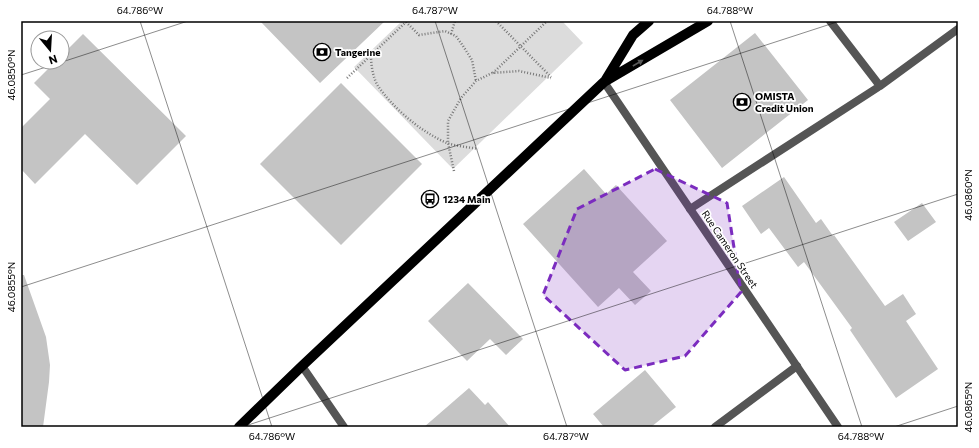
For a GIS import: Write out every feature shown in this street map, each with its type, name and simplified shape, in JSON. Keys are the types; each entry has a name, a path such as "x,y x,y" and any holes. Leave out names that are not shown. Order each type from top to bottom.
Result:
{"main road":[{"path":"604,82 633,35 649,21"},
{"path":"239,427 604,82 708,21"}],"street":[{"path":"830,21 880,86"},
{"path":"690,209 880,86 958,29"},
{"name":"Rue Cameron Street","path":"604,82 838,427"},
{"path":"302,366 344,427"},
{"path":"715,427 797,366"}],"path":[{"path":"451,34 454,21"},
{"path":"492,73 519,71 551,78 496,21"},
{"path":"454,171 448,143 448,121 461,98 476,81 492,73 547,21"},
{"path":"347,78 407,22 420,35 445,31 456,36 472,60 476,81"},
{"path":"371,56 371,63 377,84 398,108 421,130 448,143 478,149"}],"highlighted area":[{"path":"655,169 727,203 741,292 685,356 625,370 543,295 577,209"}],"shaded area":[{"path":"402,21 562,21 583,43 453,169 354,67"}],"building":[{"name":"Tangerine","path":"260,21 385,21 320,83"},
{"path":"755,33 808,100 722,168 670,100"},
{"path":"83,34 186,136 137,185 85,134 35,184 21,169 21,128 50,99 34,83 47,70 70,70 70,47"},
{"path":"341,83 422,164 341,245 260,164"},
{"path":"584,169 606,194 616,185 667,241 633,272 651,291 635,305 619,288 598,307 523,224"},
{"path":"784,177 816,223 821,219 833,236 834,235 885,306 903,294 916,314 906,321 938,369 896,398 850,330 852,328 804,262 798,267 769,228 761,234 742,206"},
{"path":"922,203 936,222 908,241 894,222"},
{"path":"21,275 24,275 46,337 50,365 43,427 21,427"},
{"path":"468,283 523,339 506,355 490,339 467,361 428,321"},
{"path":"645,370 676,407 651,427 604,427 593,414"},
{"path":"469,388 485,405 488,402 510,427 424,427"}],"place":[{"name":"Tangerine","path":"322,52"},
{"name":"OMISTA Credit Union","path":"742,102"},
{"name":"1234 Main","path":"430,199"}]}
